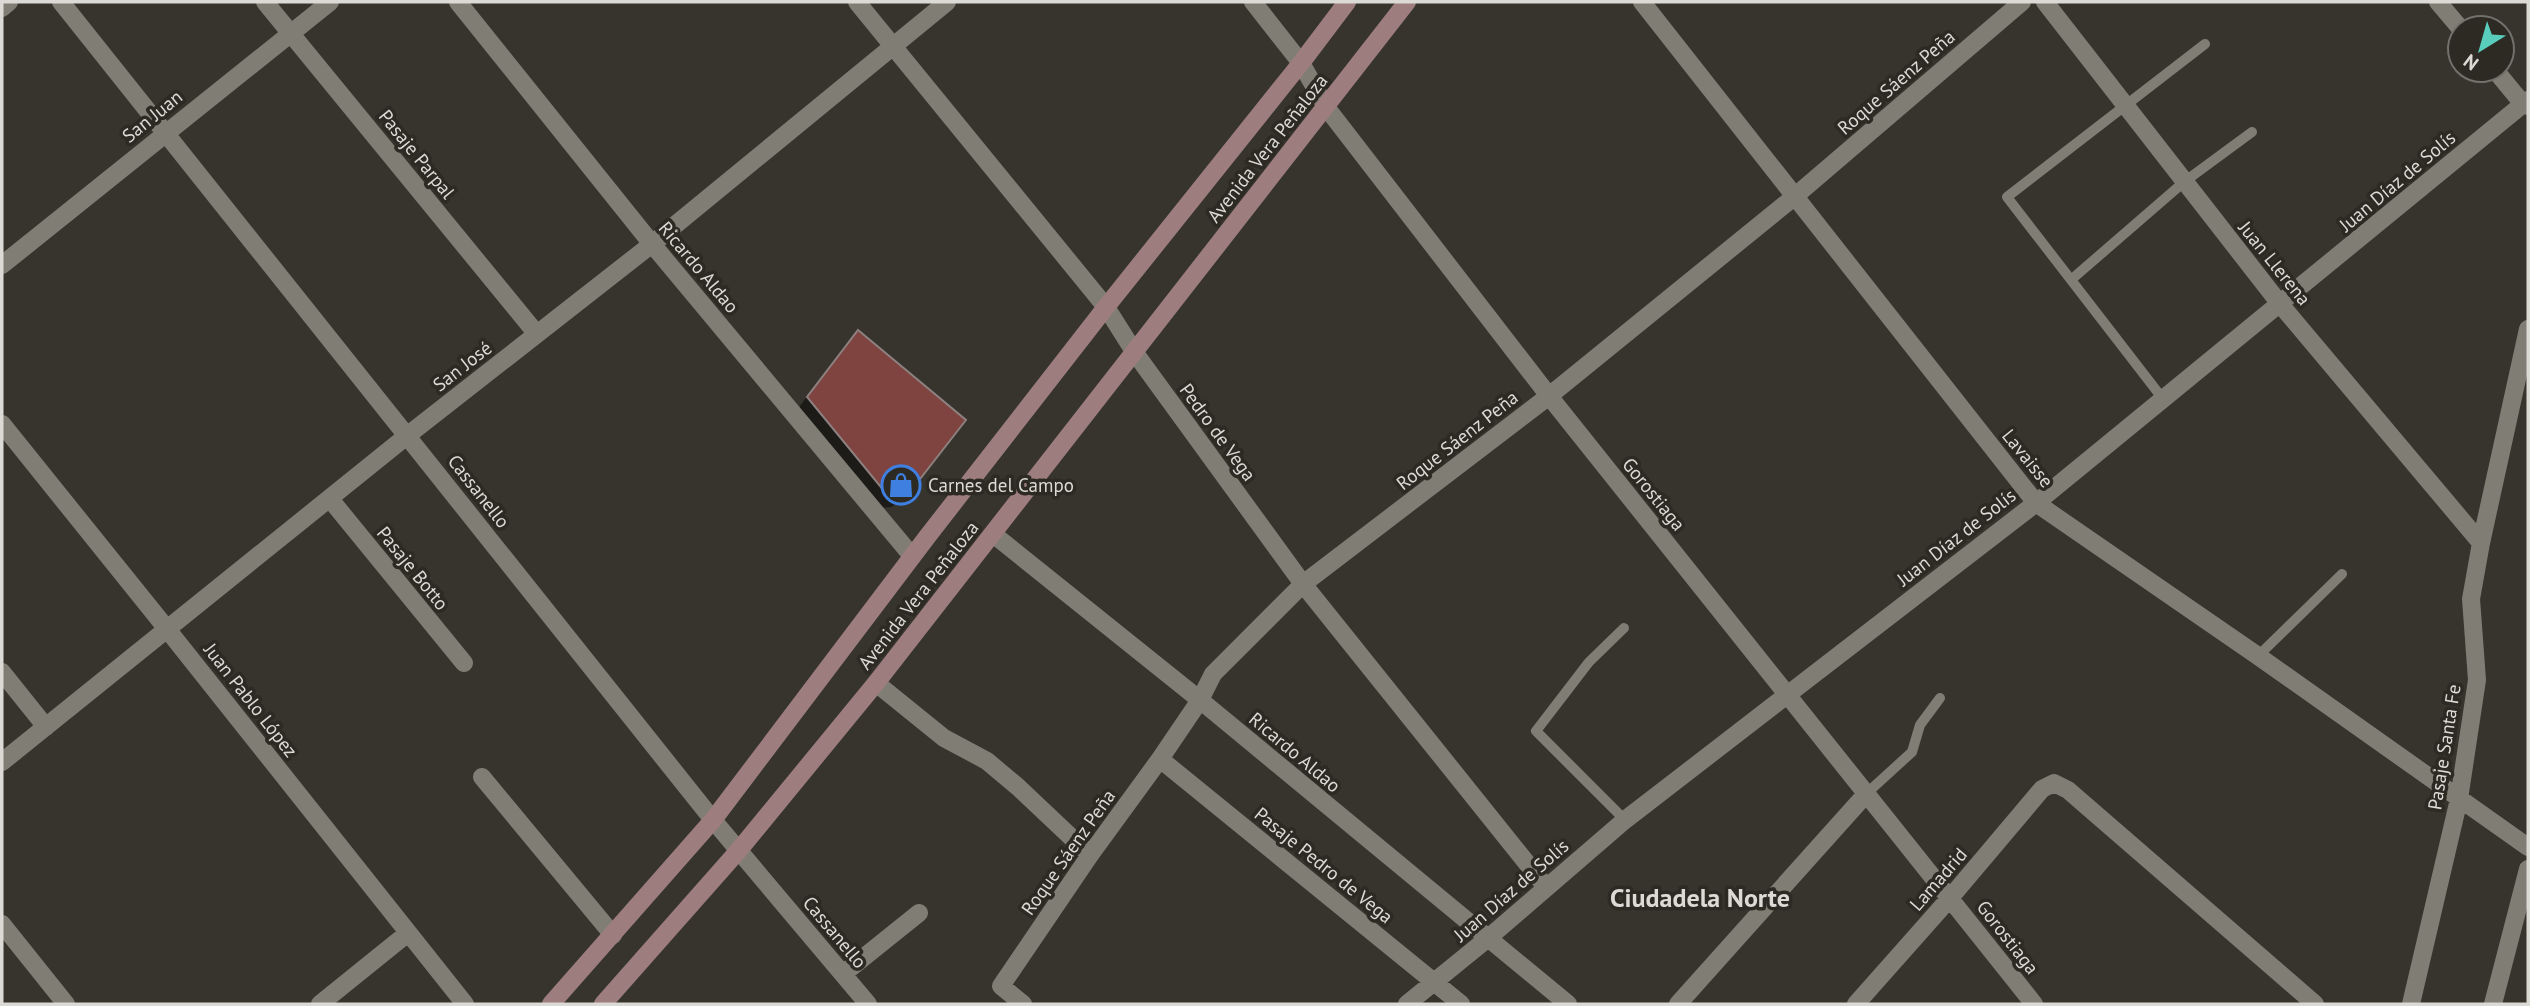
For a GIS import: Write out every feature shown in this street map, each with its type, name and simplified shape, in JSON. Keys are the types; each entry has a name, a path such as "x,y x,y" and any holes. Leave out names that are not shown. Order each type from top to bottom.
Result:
{"main road":[{"name":"Avenida Vera Peñaloza","path":"551,1004 713,820 912,556 1106,307 1301,64 1347,2"},
{"name":"Avenida Vera Peñaloza","path":"603,1004 738,850 876,683 1407,2"}],"street":[{"path":"2,8 9,2"},
{"name":"Cassanello","path":"61,2 713,820 867,1004"},
{"name":"Pasaje Parpal","path":"265,2 536,333"},
{"name":"San Juan","path":"2,265 330,2"},
{"name":"Ricardo Aldao","path":"458,2 652,244 912,556"},
{"name":"Pedro de Vega","path":"857,2 1106,307 1135,353 1303,584 1546,887"},
{"name":"San José","path":"2,762 408,435 652,244 947,2"},
{"name":"Gorostiaga","path":"1253,2 1301,64 1326,107 1549,396 2034,1004"},
{"name":"Lavaisse","path":"1642,2 2036,503 2528,847"},
{"name":"Roque Sáenz Peña","path":"1023,1004 1001,986 1090,855 1160,759 1200,700 1213,674 1303,584 1549,396 1794,197 2022,2"},
{"name":"Juan Llerena","path":"2045,2 2280,304 2481,543"},
{"path":"2508,84 2526,103"},
{"name":"Juan Díaz de Solís","path":"1407,1004 1488,939 1625,820 2036,503 2526,103"},
{"name":"Pasaje Santa Fe","path":"2411,1004 2459,799 2477,680 2471,599 2528,329"},
{"name":"Juan Pablo López","path":"2,424 465,1004"},
{"name":"Pasaje Botto","path":"330,499 464,663"},
{"name":"Ricardo Aldao","path":"993,534 1200,700 1568,1004"},
{"path":"2,672 46,727"},
{"path":"876,683 944,738 986,761 1018,787 1090,855"},
{"name":"Pasaje Pedro de Vega","path":"1160,759 1461,1004"},
{"path":"482,778 613,935"},
{"name":"Lamadrid","path":"1856,1004 2042,789 2054,783 2068,790 2315,1004"},
{"path":"1678,1004 1867,793"},
{"path":"2493,1004 2528,869"},
{"path":"843,974 919,913"},
{"path":"2,924 66,1004"},
{"path":"320,1004 408,933"}],"lane":[{"path":"2164,399 2007,197 2205,44"},
{"path":"2072,279 2184,182 2252,132"},
{"path":"2258,656 2342,574"},
{"path":"1624,628 1589,662 1536,731 1625,820"},
{"path":"1867,793 1912,752 1920,725 1940,698"}],"building":[{"path":"858,330 966,420 906,497 889,497 807,397"}],"place":[{"name":"Carnes del Campo","path":"901,485"}],"district":[{"name":"Ciudadela Norte","path":"1700,898"}]}
